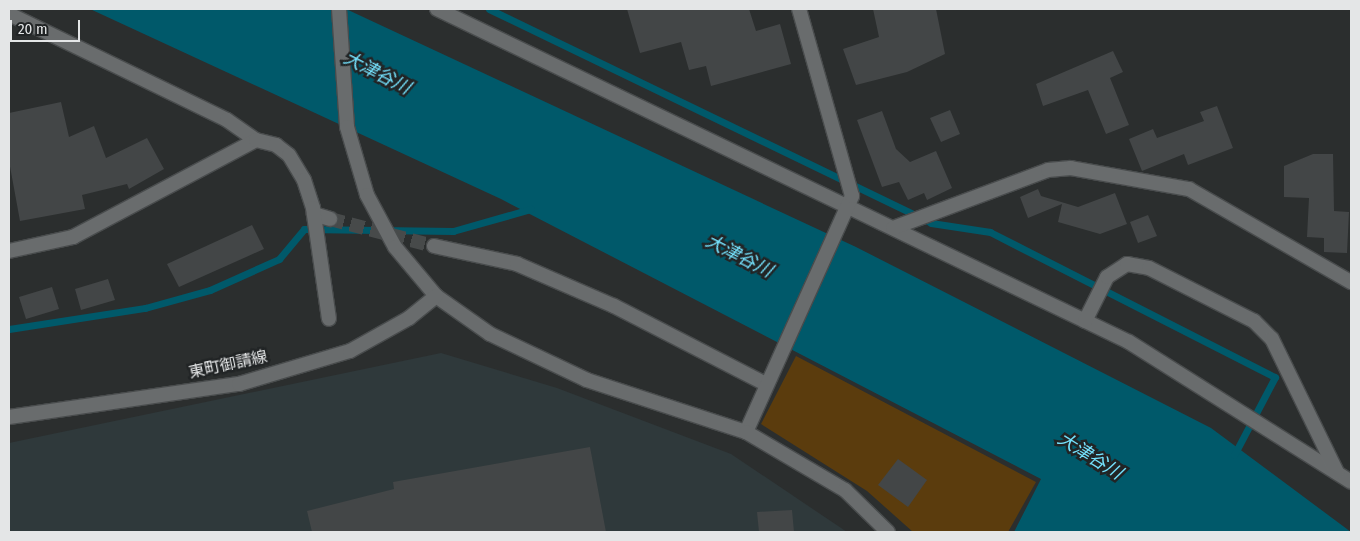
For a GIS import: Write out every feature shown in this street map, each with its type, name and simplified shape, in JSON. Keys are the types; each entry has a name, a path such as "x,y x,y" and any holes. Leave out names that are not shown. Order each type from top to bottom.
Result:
{"street":[{"path":"339,9 347,127 367,195 395,247 436,296 490,334 588,380 746,432 846,490 888,532"},
{"path":"437,9 1085,321 1226,401 1351,482"},
{"path":"746,432 772,369 849,207 847,168 799,9"},
{"path":"9,14 227,120 256,140 276,146 289,155 304,180 314,214 329,319"},
{"path":"9,251 73,237 256,140"},
{"path":"893,228 1048,170 1071,168 1189,189 1351,282"},
{"path":"314,214 330,219"},
{"path":"434,246 517,264 614,306 766,384"},
{"path":"1085,321 1107,277 1127,264 1148,268 1254,321 1272,339 1338,473"},
{"name":"東町御請線","path":"9,417 239,384 350,351 409,318 436,296"}],"shaded area":[{"path":"441,353 557,388 731,454 847,532 9,532 9,443"},
{"path":"796,356 1036,482 1008,532 913,532 867,491 761,424"}],"water":[{"name":"大津谷川","path":"90,9 346,9 856,247 1211,428 1351,532 1014,532 1041,479 501,199"}],"building":[{"path":"627,9 749,9 756,31 780,24 791,64 711,86 706,66 689,70 681,42 640,53"},
{"path":"873,9 936,9 945,54 907,72 856,85 843,49 879,37"},
{"path":"1113,51 1123,72 1110,78 1129,125 1106,134 1088,90 1043,106 1036,84"},
{"path":"61,102 69,137 94,126 106,158 147,138 164,169 129,189 127,184 82,195 85,209 20,221 9,161 9,113"},
{"path":"1217,106 1233,148 1188,165 1184,154 1142,171 1129,139 1153,129 1157,138 1204,121 1200,112"},
{"path":"950,110 960,134 941,142 930,118"},
{"path":"882,111 896,149 910,162 936,151 952,188 927,200 924,193 908,200 899,182 882,187 857,120"},
{"path":"1313,154 1333,154 1334,211 1349,212 1347,253 1324,252 1324,238 1307,237 1309,198 1284,197 1284,166"},
{"path":"1038,189 1041,196 1078,207 1115,193 1127,224 1100,234 1058,222 1062,204 1028,218 1020,197"},
{"path":"1148,215 1157,236 1138,243 1130,222"},
{"path":"252,225 264,249 179,287 167,264"},
{"path":"108,279 115,300 81,310 75,289"},
{"path":"52,287 59,309 26,319 19,297"},
{"path":"590,447 606,532 312,532 307,511 394,489 393,482"},
{"path":"898,459 927,480 908,507 878,485"},
{"path":"792,510 794,532 759,532 757,512"}],"waterway":[{"path":"489,9 931,223 990,232 1275,377 1234,455"},
{"path":"9,329 145,308 210,290 279,259 304,229 453,231 531,209"}],"tunnel":[{"path":"330,219 434,246"}]}
